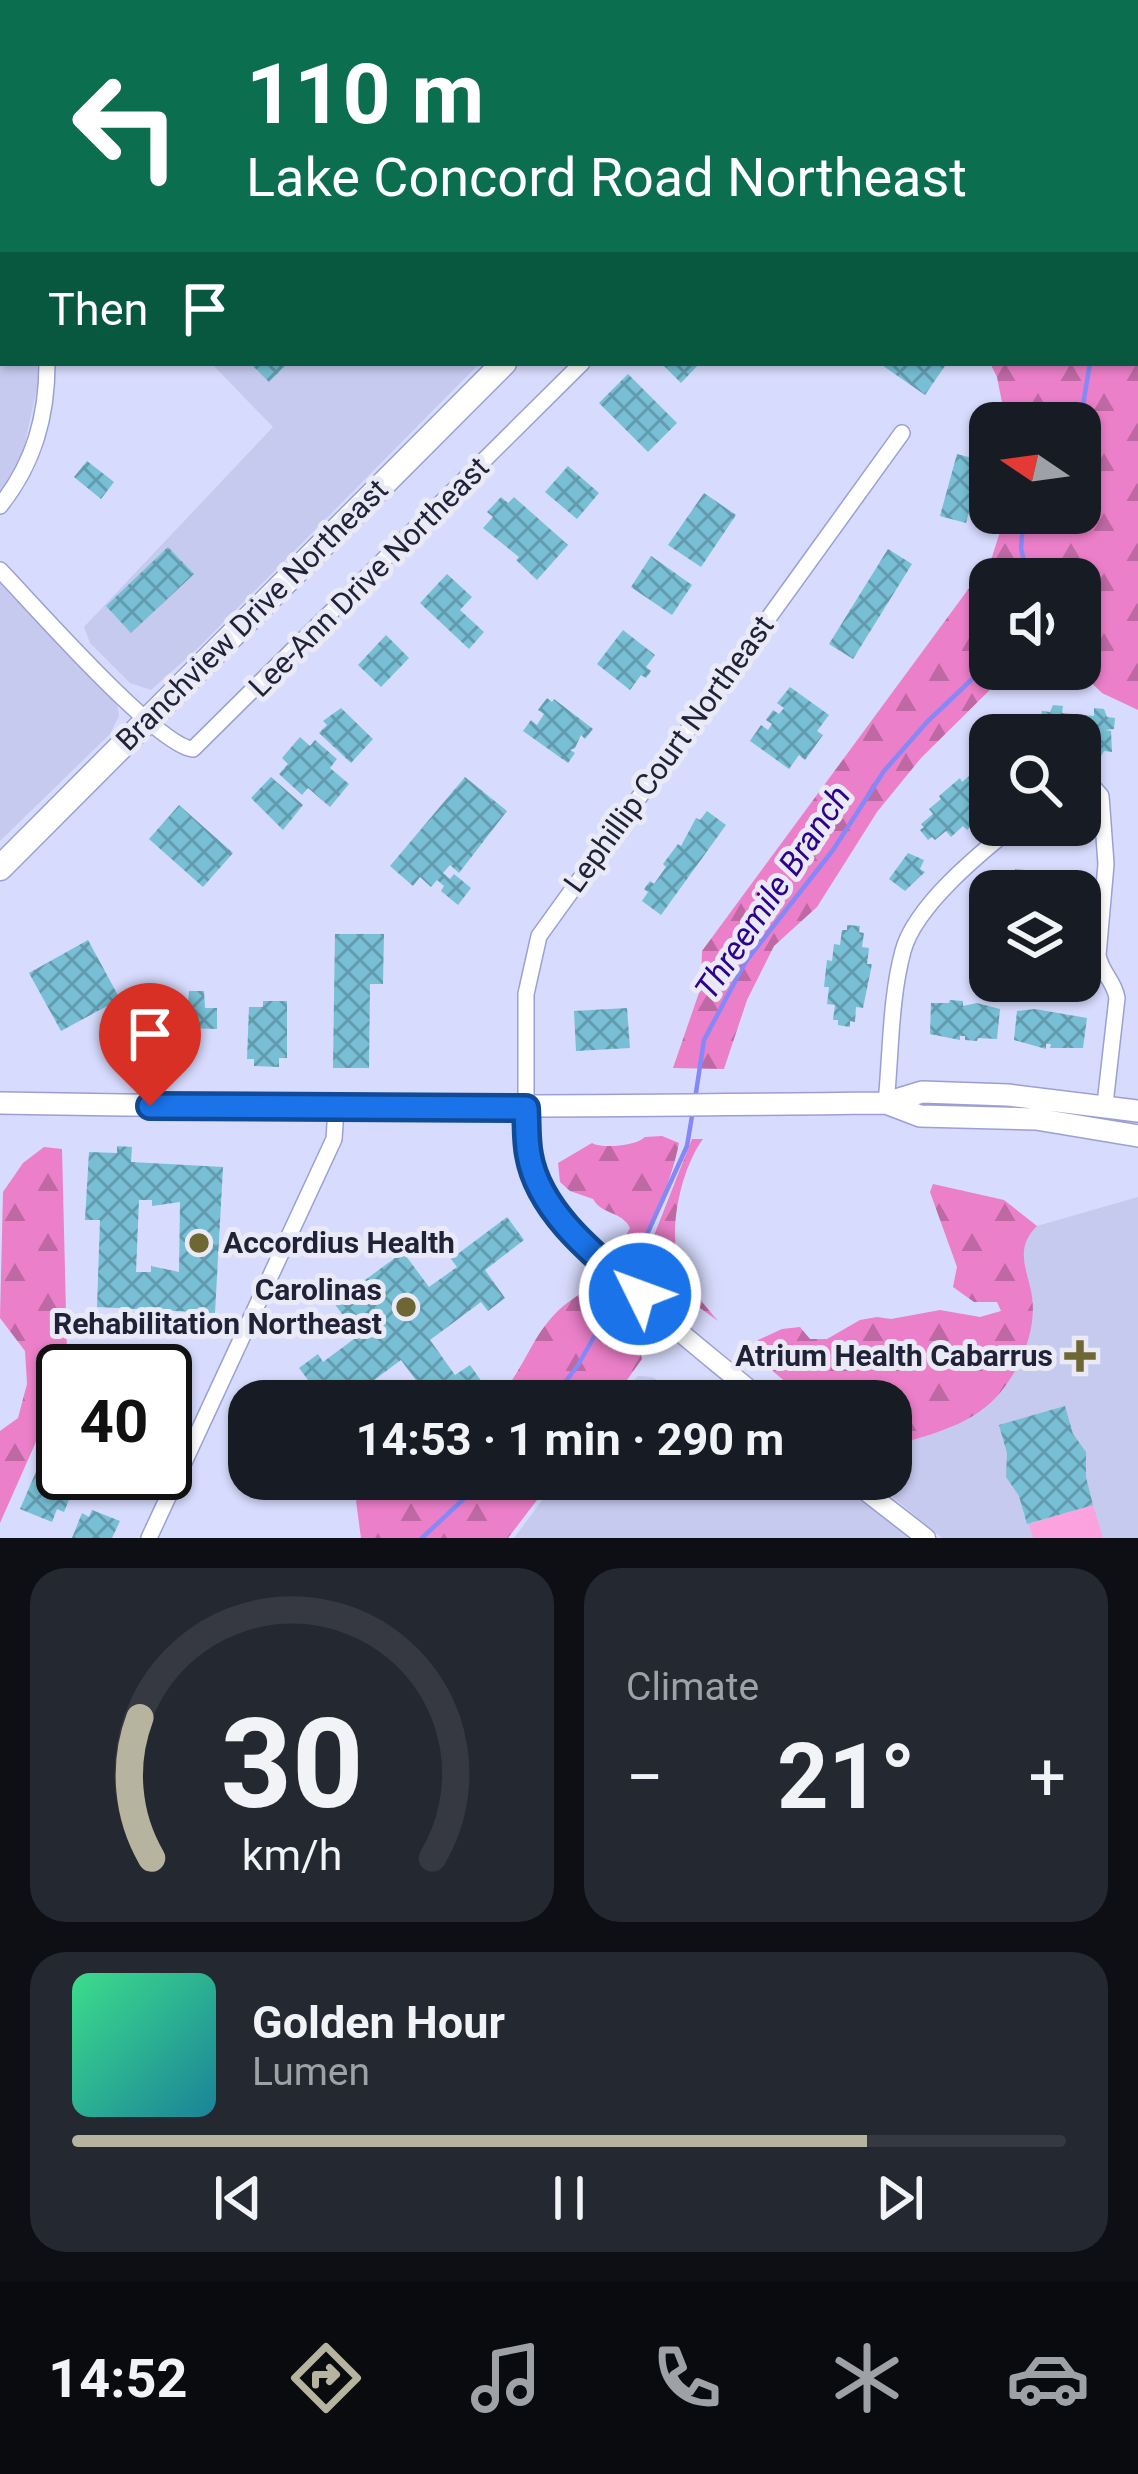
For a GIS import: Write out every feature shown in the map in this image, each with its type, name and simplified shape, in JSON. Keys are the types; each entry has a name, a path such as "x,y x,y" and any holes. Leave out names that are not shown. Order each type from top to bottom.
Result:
{"main road":[{"name":"Branchview Drive Northeast","path":"0,868 502,366"},
{"path":"0,1103 526,1108 886,1103 922,1092 1105,1104 1138,1111"},
{"path":"886,1103 920,1116 1036,1119 1138,1136"}],"street":[{"path":"0,506 34,452 47,391 47,366"},
{"name":"Lee-Ann Drive Northeast","path":"146,721 183,748 194,749 579,366"},
{"name":"Lephillip Court Northeast","path":"526,1108 526,994 539,936 902,433"},
{"path":"0,571 146,721"},
{"path":"1101,796 1106,864 1098,955 1117,998 1105,1104"},
{"path":"886,1103 900,968 909,936 946,886 992,846"},
{"path":"526,1108 529,1156 536,1180 554,1209 609,1268 740,1380"},
{"path":"149,1538 334,1139 336,1109"},
{"path":"877,1500 926,1538"}],"shaded area":[{"path":"0,366 37,366 23,452 0,493"},
{"path":"214,366 477,366 197,649 151,690 130,683 90,643 84,627 273,427"},
{"path":"0,575 116,697 119,716 110,734 0,841"},
{"name":"Atrium Health Cabarrus","path":"1138,1197 1138,1538 942,1538 896,1500 912,1500 912,1440 984,1409 1012,1373 1033,1302 1023,1256 1025,1238 1037,1226"},
{"path":"542,1500 870,1500 917,1538 514,1538"},
{"path":"1093,1505 1103,1538 1033,1538 1029,1524"}],"green space":[{"path":"992,366 1138,366 1138,710 1099,690 1101,558 991,558 999,534 1101,534 1101,402 1002,402"},
{"path":"969,588 969,690 990,690 921,758 877,812 817,907 774,946 747,1000 724,1069 673,1068 701,987 702,951"},
{"path":"662,1136 679,1143 676,1157 651,1225 625,1264 616,1253 630,1228 593,1199 560,1182 558,1163 592,1143 619,1146"},
{"path":"692,1139 703,1139 678,1201 676,1252 687,1281 718,1321 642,1266"},
{"path":"44,1147 62,1149 67,1344 36,1344 36,1442 0,1523 0,1431 18,1418 27,1384 25,1351 0,1318 3,1192 23,1163"},
{"path":"933,1184 1004,1200 1037,1226 1024,1251 1033,1312 1020,1360 991,1402 958,1424 912,1440 912,1380 783,1380 762,1362 755,1348 758,1340 782,1329 800,1327 810,1339 827,1339 860,1320 877,1317 940,1310 980,1317 1001,1311 997,1302 974,1302 953,1287 957,1267 930,1192"},
{"path":"585,1291 630,1311 642,1359 627,1380 512,1380 543,1329"},
{"path":"537,1500 508,1538 361,1538 356,1501"}],"building":[{"path":"253,366 285,366 269,382"},
{"path":"664,366 697,366 681,383"},
{"path":"883,366 945,366 925,395"},
{"path":"628,374 677,423 648,452 599,403"},
{"path":"957,454 969,457 966,523 940,516"},
{"path":"87,461 114,482 101,499 74,477"},
{"path":"568,466 599,493 577,519 545,492"},
{"path":"704,493 736,515 701,567 668,545"},
{"path":"501,497 508,503 514,497 568,545 537,580 516,560 519,557 483,528 493,517 487,512"},
{"path":"168,547 194,574 131,633 106,606"},
{"path":"888,549 912,564 853,659 829,644"},
{"path":"651,556 692,585 672,615 631,587"},
{"path":"447,574 472,597 460,610 484,632 469,649 420,603"},
{"path":"623,630 655,655 646,667 651,671 646,678 641,675 630,690 597,664"},
{"path":"386,635 409,658 381,687 358,665"},
{"path":"790,687 829,715 817,731 823,735 805,760 799,755 789,769 750,741 761,725 768,730 772,724 766,720 773,710 779,714 784,708 777,703"},
{"path":"547,698 593,729 585,739 581,735 570,750 575,753 568,763 523,731 531,720 537,725 544,714 538,710"},
{"path":"1053,705 1073,714 1042,714 1050,712"},
{"path":"341,708 373,739 351,763 319,733 327,725 323,721"},
{"path":"1094,708 1115,718 1114,729 1105,730 1111,731 1112,752 1104,751 1101,756 1101,714 1094,714"},
{"path":"300,737 310,746 315,740 337,759 330,768 349,784 330,807 308,788 302,795 279,774 288,764 282,758"},
{"path":"969,776 969,828 963,826 951,837 946,831 928,840 920,830 933,814 929,809 960,778 962,782"},
{"path":"271,777 303,805 283,830 251,798"},
{"path":"465,777 507,811 459,873 450,865 443,873 450,879 454,874 471,888 458,905 441,891 444,886 437,880 431,887 420,877 413,886 390,866"},
{"path":"179,805 233,853 203,887 149,839"},
{"path":"707,811 726,825 661,915 642,901 648,892 644,889 650,881 654,884 696,818 700,820"},
{"path":"908,853 924,860 920,869 925,872 905,891 889,879"},
{"path":"847,925 860,926 862,947 869,948 867,964 872,964 863,1008 856,1007 850,1027 833,1020 835,1005 827,1004 829,987 824,987 827,960 832,961 834,944 840,945"},
{"path":"335,934 384,934 383,984 370,984 369,1068 333,1068"},
{"path":"88,940 120,999 61,1031 29,973"},
{"path":"189,991 204,991 205,1008 217,1008 217,1029 186,1028"},
{"path":"263,1001 287,1001 287,1058 279,1058 279,1067 254,1066 254,1059 247,1059 249,1007 263,1007"},
{"path":"963,1001 963,1006 977,1003 1000,1009 997,1039 977,1041 960,1036 960,1040 930,1034 931,1003"},
{"path":"627,1008 630,1048 576,1051 574,1011"},
{"path":"1035,1009 1087,1018 1083,1048 1046,1044 1046,1049 1014,1040 1017,1011"},
{"name":"Accordius Health","path":"117,1146 132,1147 131,1162 223,1167 215,1313 97,1307 100,1220 85,1220 89,1152 117,1153","holes":["139,1200 152,1200 152,1206 180,1202 179,1272 151,1266 151,1272 136,1272"]},
{"name":"Carolinas Rehabilitation Northeast","path":"507,1217 524,1240 485,1270 505,1298 488,1311 481,1302 430,1340 455,1375 470,1365 481,1380 416,1380 401,1360 374,1380 308,1380 299,1368 318,1354 323,1362 358,1336 334,1303 403,1252 429,1287 457,1267 451,1259"},
{"path":"92,1321 108,1323 106,1338 91,1337"},
{"path":"1065,1406 1073,1434 1086,1452 1093,1505 1027,1524 1019,1496 1006,1477 1007,1453 999,1425"},
{"path":"36,1472 36,1500 69,1500 64,1512 57,1509 52,1522 20,1509"},
{"path":"92,1510 120,1521 112,1538 72,1538 82,1513 89,1517"}],"waterway":[{"name":"Threemile Branch","path":"1084,402 1090,366"},
{"name":"Threemile Branch","path":"1022,534 1023,558"},
{"name":"Threemile Branch","path":"695,1099 704,1040 746,961 833,850 884,771 969,682"},
{"name":"Threemile Branch","path":"638,1254 687,1146 693,1110"},
{"name":"Threemile Branch","path":"567,1380 611,1307"},
{"name":"Threemile Branch","path":"422,1538 463,1500"}],"place":[{"name":"Accordius Health","path":"199,1243"},
{"name":"Carolinas Rehabilitation Northeast","path":"406,1307"},
{"name":"Atrium Health Cabarrus","path":"1080,1356"}],"route":[{"path":"150,1106 526,1108 529,1156 536,1180 579,1238 640,1294"}]}
